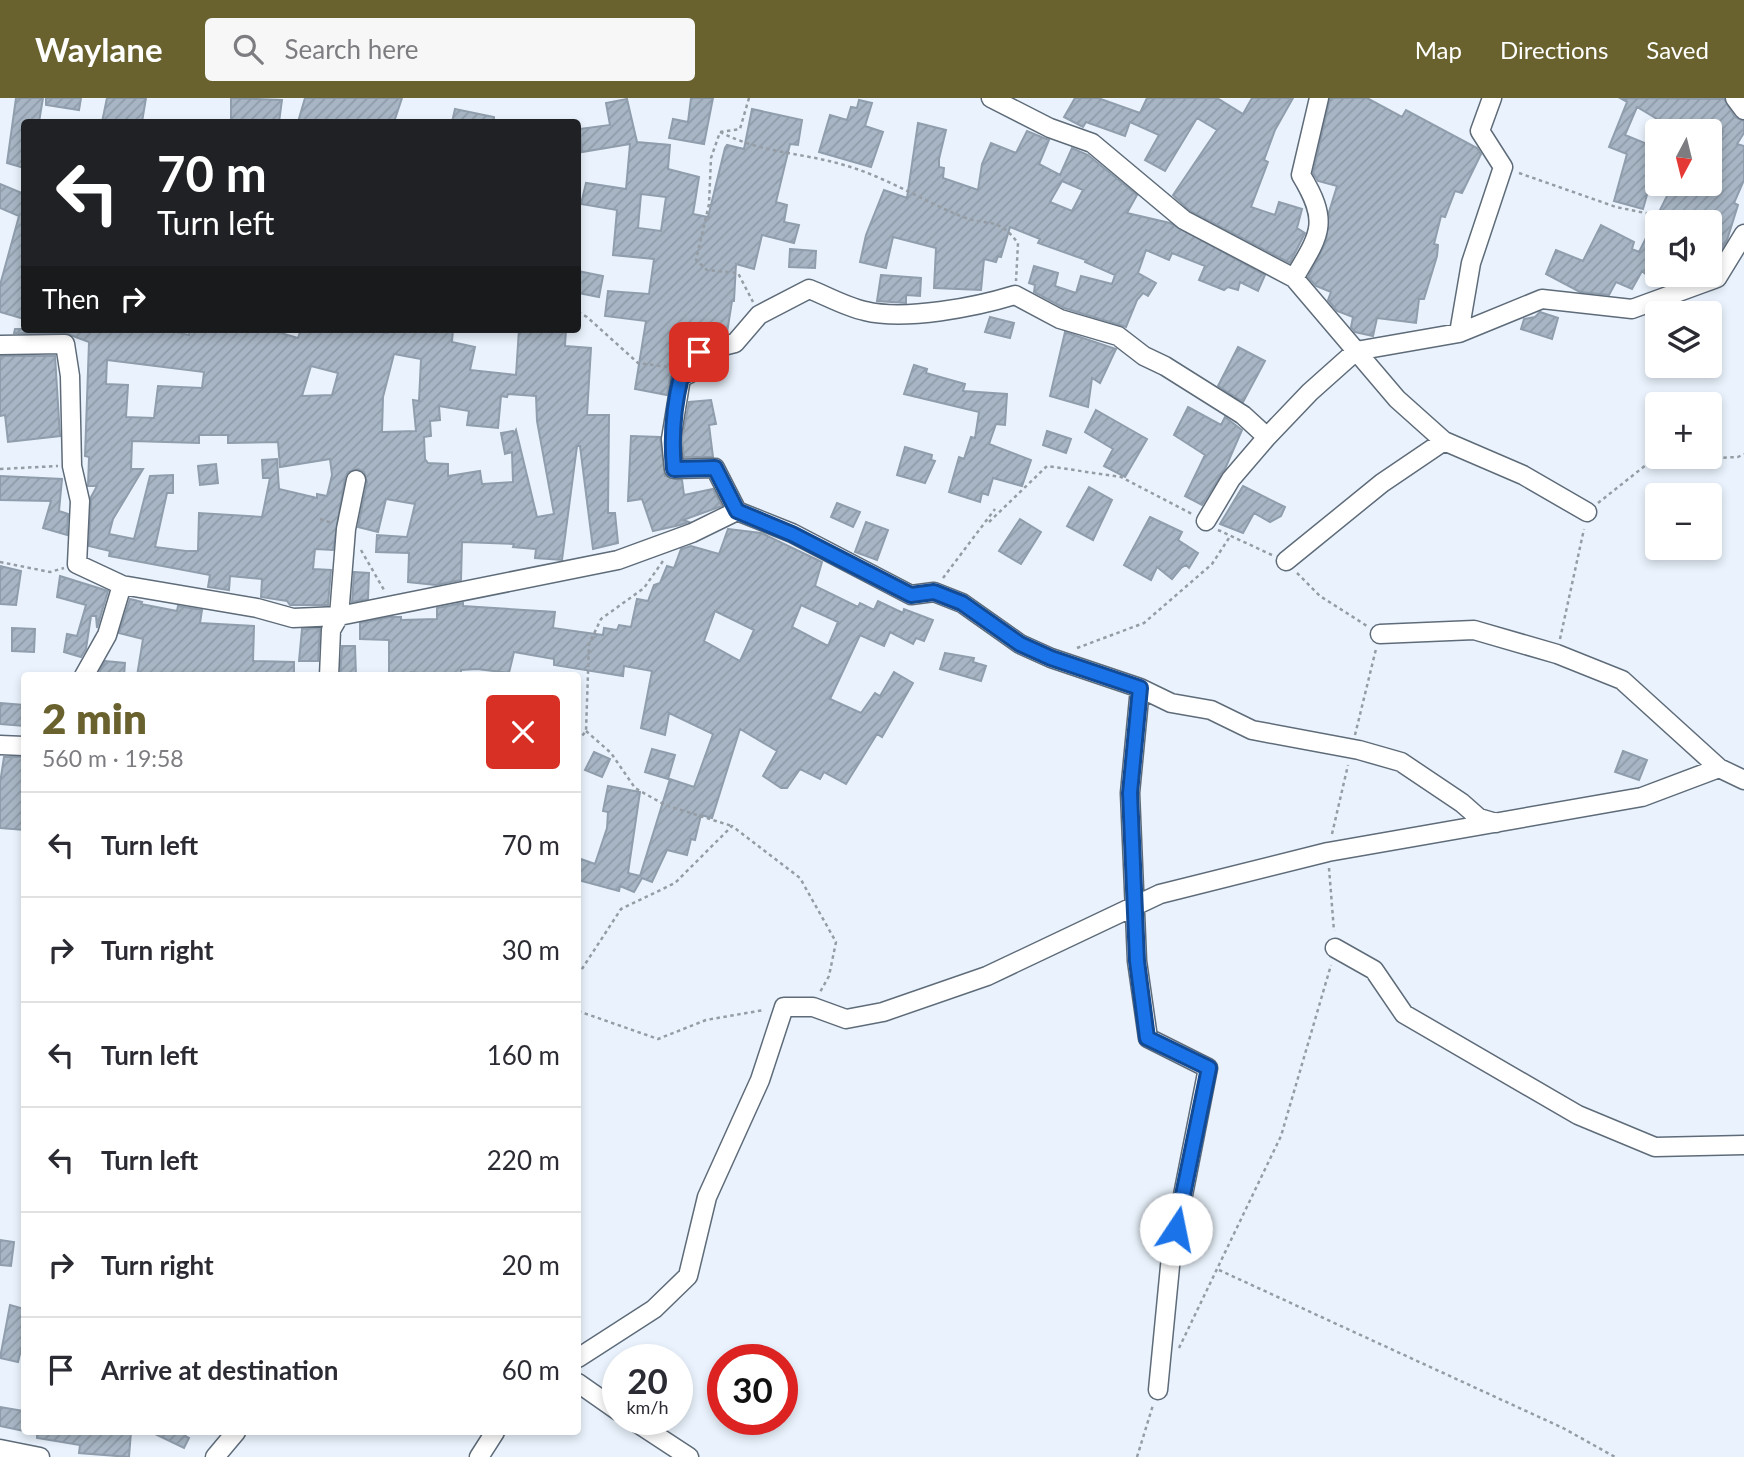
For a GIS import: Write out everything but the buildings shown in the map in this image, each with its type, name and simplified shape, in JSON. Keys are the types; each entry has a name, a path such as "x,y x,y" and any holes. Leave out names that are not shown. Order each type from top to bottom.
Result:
{"street":[{"path":"991,98 1050,128 1092,143 1185,220 1294,278 1397,399 1444,441 1523,475 1587,512"},
{"path":"1294,278 1320,235 1317,201 1301,176 1319,98"},
{"path":"1460,333 1471,263 1503,167 1480,131 1492,98"},
{"path":"1735,98 1744,110"},
{"path":"1722,270 1744,234"},
{"path":"1722,275 1744,262"},
{"path":"1206,521 1231,479 1267,437 1310,392 1356,351 1460,333 1542,299 1632,309 1692,287"},
{"path":"1267,437 1243,415 1165,366 1144,356 1118,337 1060,320 1015,295 985,304 917,313 866,312 809,289 759,315 735,343 699,352 696,370 681,377 671,439 674,469 715,468 737,511 792,534 911,595 934,592 962,603 1020,644 1051,658 1140,688 1171,703 1211,710 1252,730 1359,750 1401,762 1462,803 1479,818 1500,823"},
{"path":"0,345 65,344 70,376 72,466 80,501 77,564 122,585 257,608 293,618 340,616 618,560 692,533 737,511"},
{"path":"1286,561 1382,483 1444,441"},
{"path":"329,672 331,630 340,616 346,529 356,480"},
{"path":"86,672 107,635 122,585"},
{"path":"1380,634 1474,630 1557,654 1622,680 1719,768 1744,780"},
{"path":"1140,688 1130,793 1137,961 1147,1038 1209,1068 1171,1256 1158,1390"},
{"path":"0,744 21,746"},
{"path":"581,1356 654,1309 688,1276 707,1197 760,1080 784,1007 813,1007 846,1019 883,1012 987,976 1160,894 1328,852 1642,797 1719,768"},
{"path":"1335,948 1374,970 1404,1014 1578,1115 1655,1147 1744,1145"},
{"path":"581,1385 602,1400"},
{"path":"215,1457 233,1435"},
{"path":"478,1457 493,1435"},
{"path":"656,1435 690,1457"},
{"path":"0,1449 40,1457"}],"path":[{"path":"720,132 740,129 749,98"},
{"path":"720,132 743,144 782,155 844,165 965,217 1006,226 1018,243 1015,295"},
{"path":"720,132 711,158 709,204 696,260 708,270 738,273 759,315"},
{"path":"1503,167 1616,207 1645,213"},
{"path":"581,314 638,363 696,370"},
{"path":"1557,654 1587,512 1651,461 1738,457 1744,454"},
{"path":"0,469 72,466"},
{"path":"934,592 950,565 971,543 995,509"},
{"path":"1051,658 1144,623 1212,565 1229,537"},
{"path":"581,737 586,731 589,643 601,619 644,588 664,560"},
{"path":"0,562 50,572 77,564"},
{"path":"586,731 611,753 635,788 665,805 732,826 800,878 836,942 829,976 813,1007"},
{"path":"581,970 621,909 675,883 732,826"},
{"path":"581,1012 657,1039 706,1020 784,1007"},
{"path":"1219,1270 1563,1428 1615,1457"}],"route":[{"path":"699,352 696,370 681,377 675,402 671,439 674,469 715,468 737,511 792,534 911,595 934,592 962,603 1020,644 1051,658 1140,688 1130,793 1137,961 1147,1038 1209,1068 1176,1229"}]}
